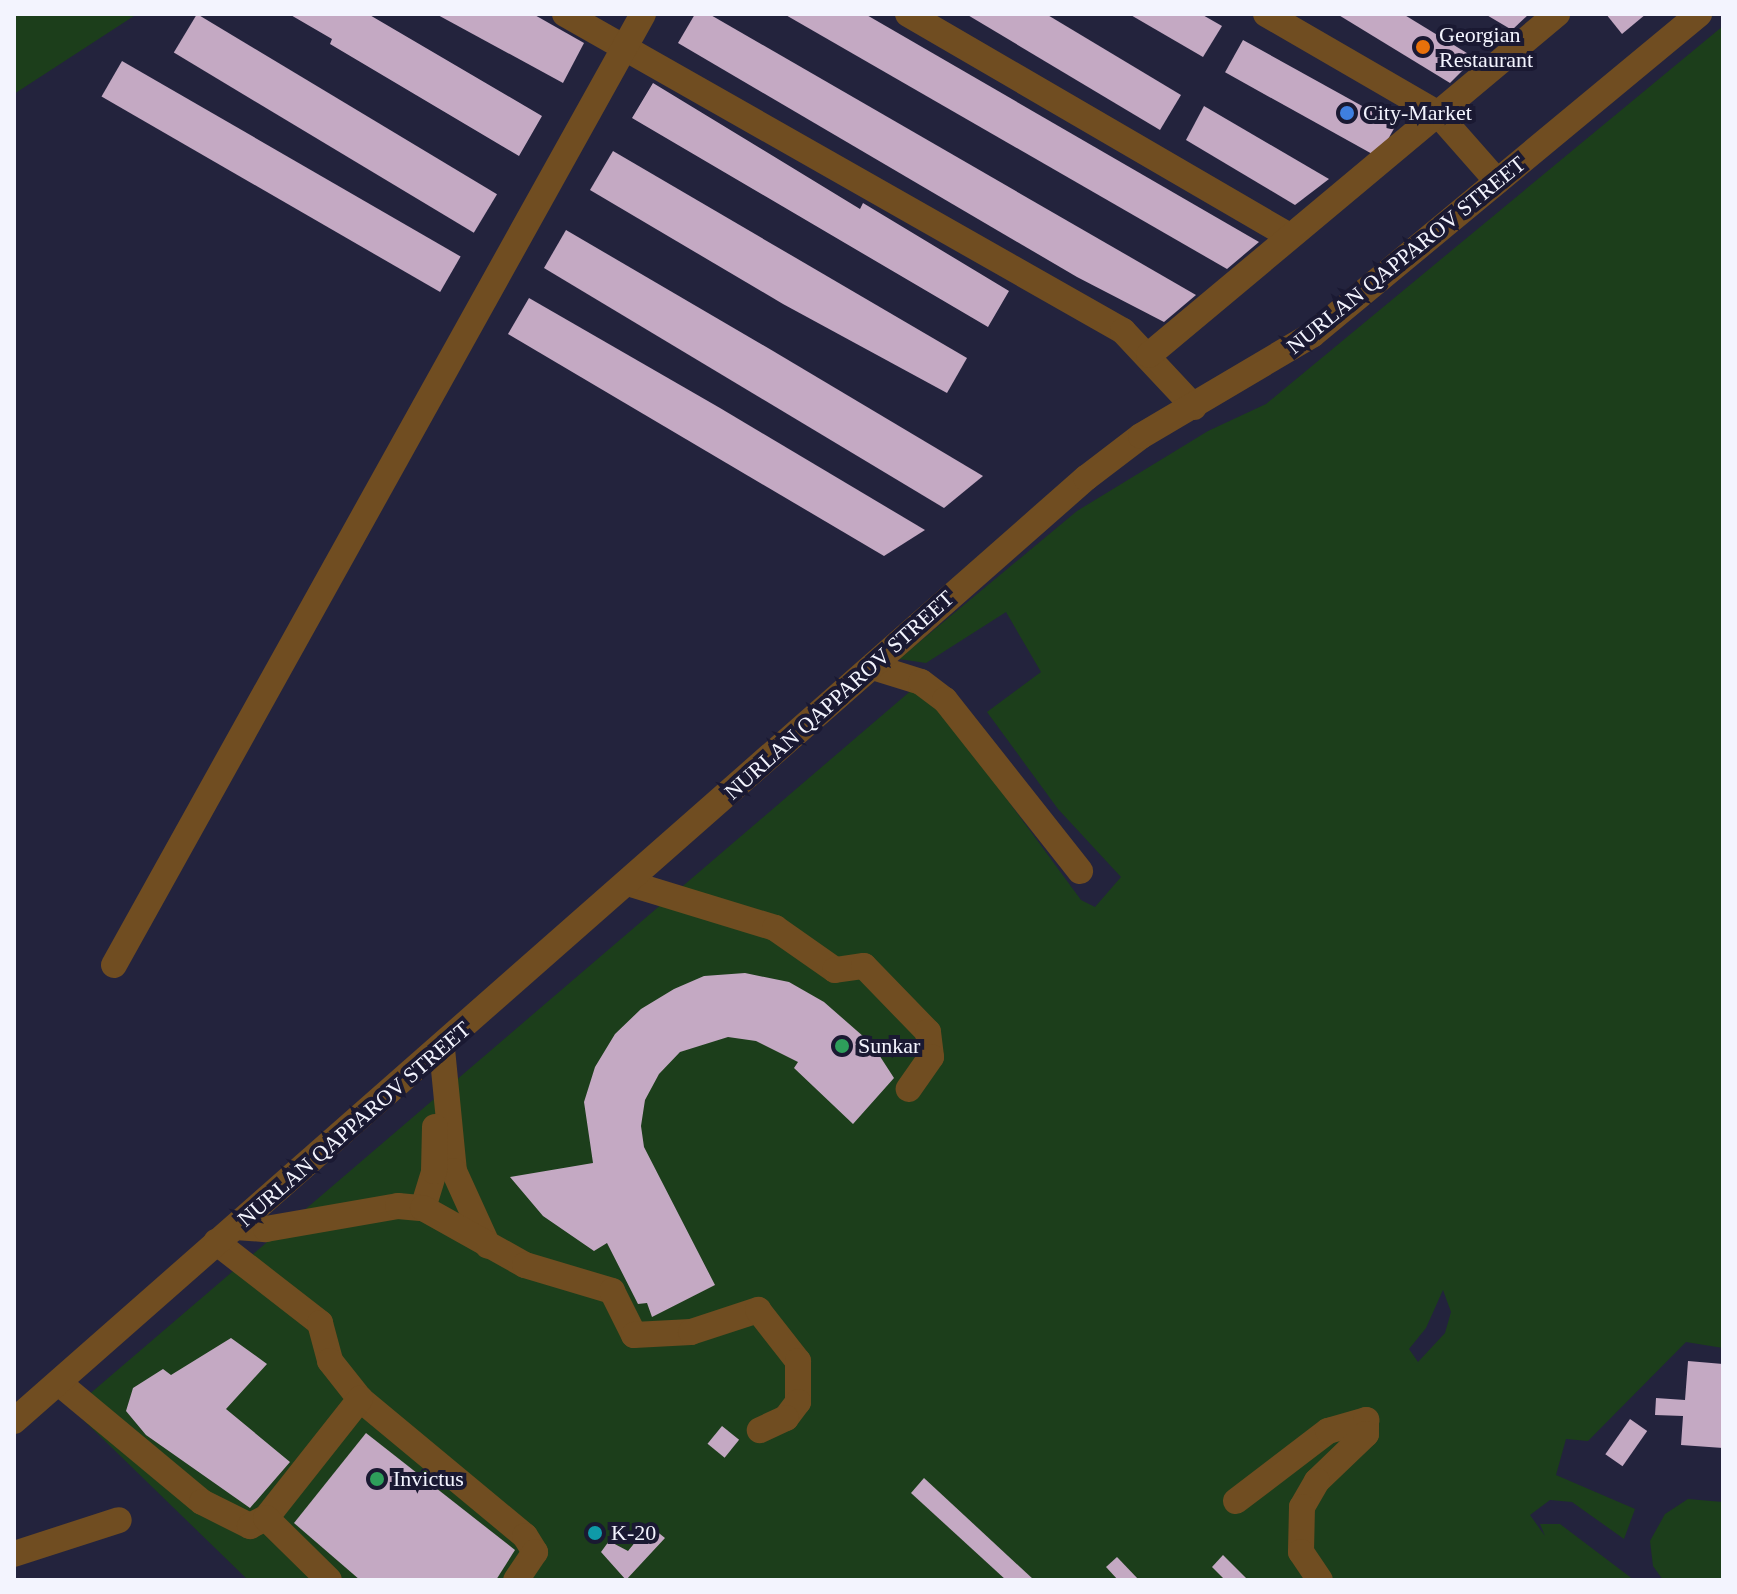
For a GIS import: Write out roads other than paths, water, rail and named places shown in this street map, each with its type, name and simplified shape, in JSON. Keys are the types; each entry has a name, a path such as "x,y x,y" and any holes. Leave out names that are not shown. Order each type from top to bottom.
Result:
{"street":[{"path":"565,14 1123,331 1149,355 1194,407"},
{"path":"114,965 643,14"},
{"path":"908,14 1290,236"},
{"path":"1266,14 1437,113 1497,181"},
{"path":"1149,355 1557,14"},
{"name":"NURLAN QAPPAROV STREET","path":"14,1421 436,1054 1086,478 1141,436 1312,335 1699,14"},
{"path":"873,667 921,682 945,700 1080,871"},
{"path":"628,883 775,928 835,970 864,966 928,1032 931,1057 909,1089"},
{"path":"423,1208 435,1152 436,1054"},
{"path":"436,1054 454,1171 488,1246"},
{"path":"226,1235 398,1206 423,1208 488,1246 554,1276 612,1291 634,1335 691,1332 734,1314 758,1310 798,1361 798,1402 786,1418 760,1430"},
{"path":"226,1235 320,1323 330,1361 360,1399 525,1536 535,1552 516,1580"},
{"path":"59,1383 202,1502 250,1526 266,1518 360,1399"},
{"path":"1236,1501 1328,1431 1366,1420 1366,1434 1317,1481 1302,1507 1301,1552 1320,1580"},
{"path":"266,1518 329,1580"},
{"path":"14,1554 119,1520"}],"place":[{"name":"Georgian Restaurant","path":"1423,47"},
{"name":"City-Market","path":"1347,113"},
{"name":"Sunkar","path":"842,1046"},
{"name":"Invictus","path":"377,1479"},
{"name":"K-20","path":"595,1533"}]}
